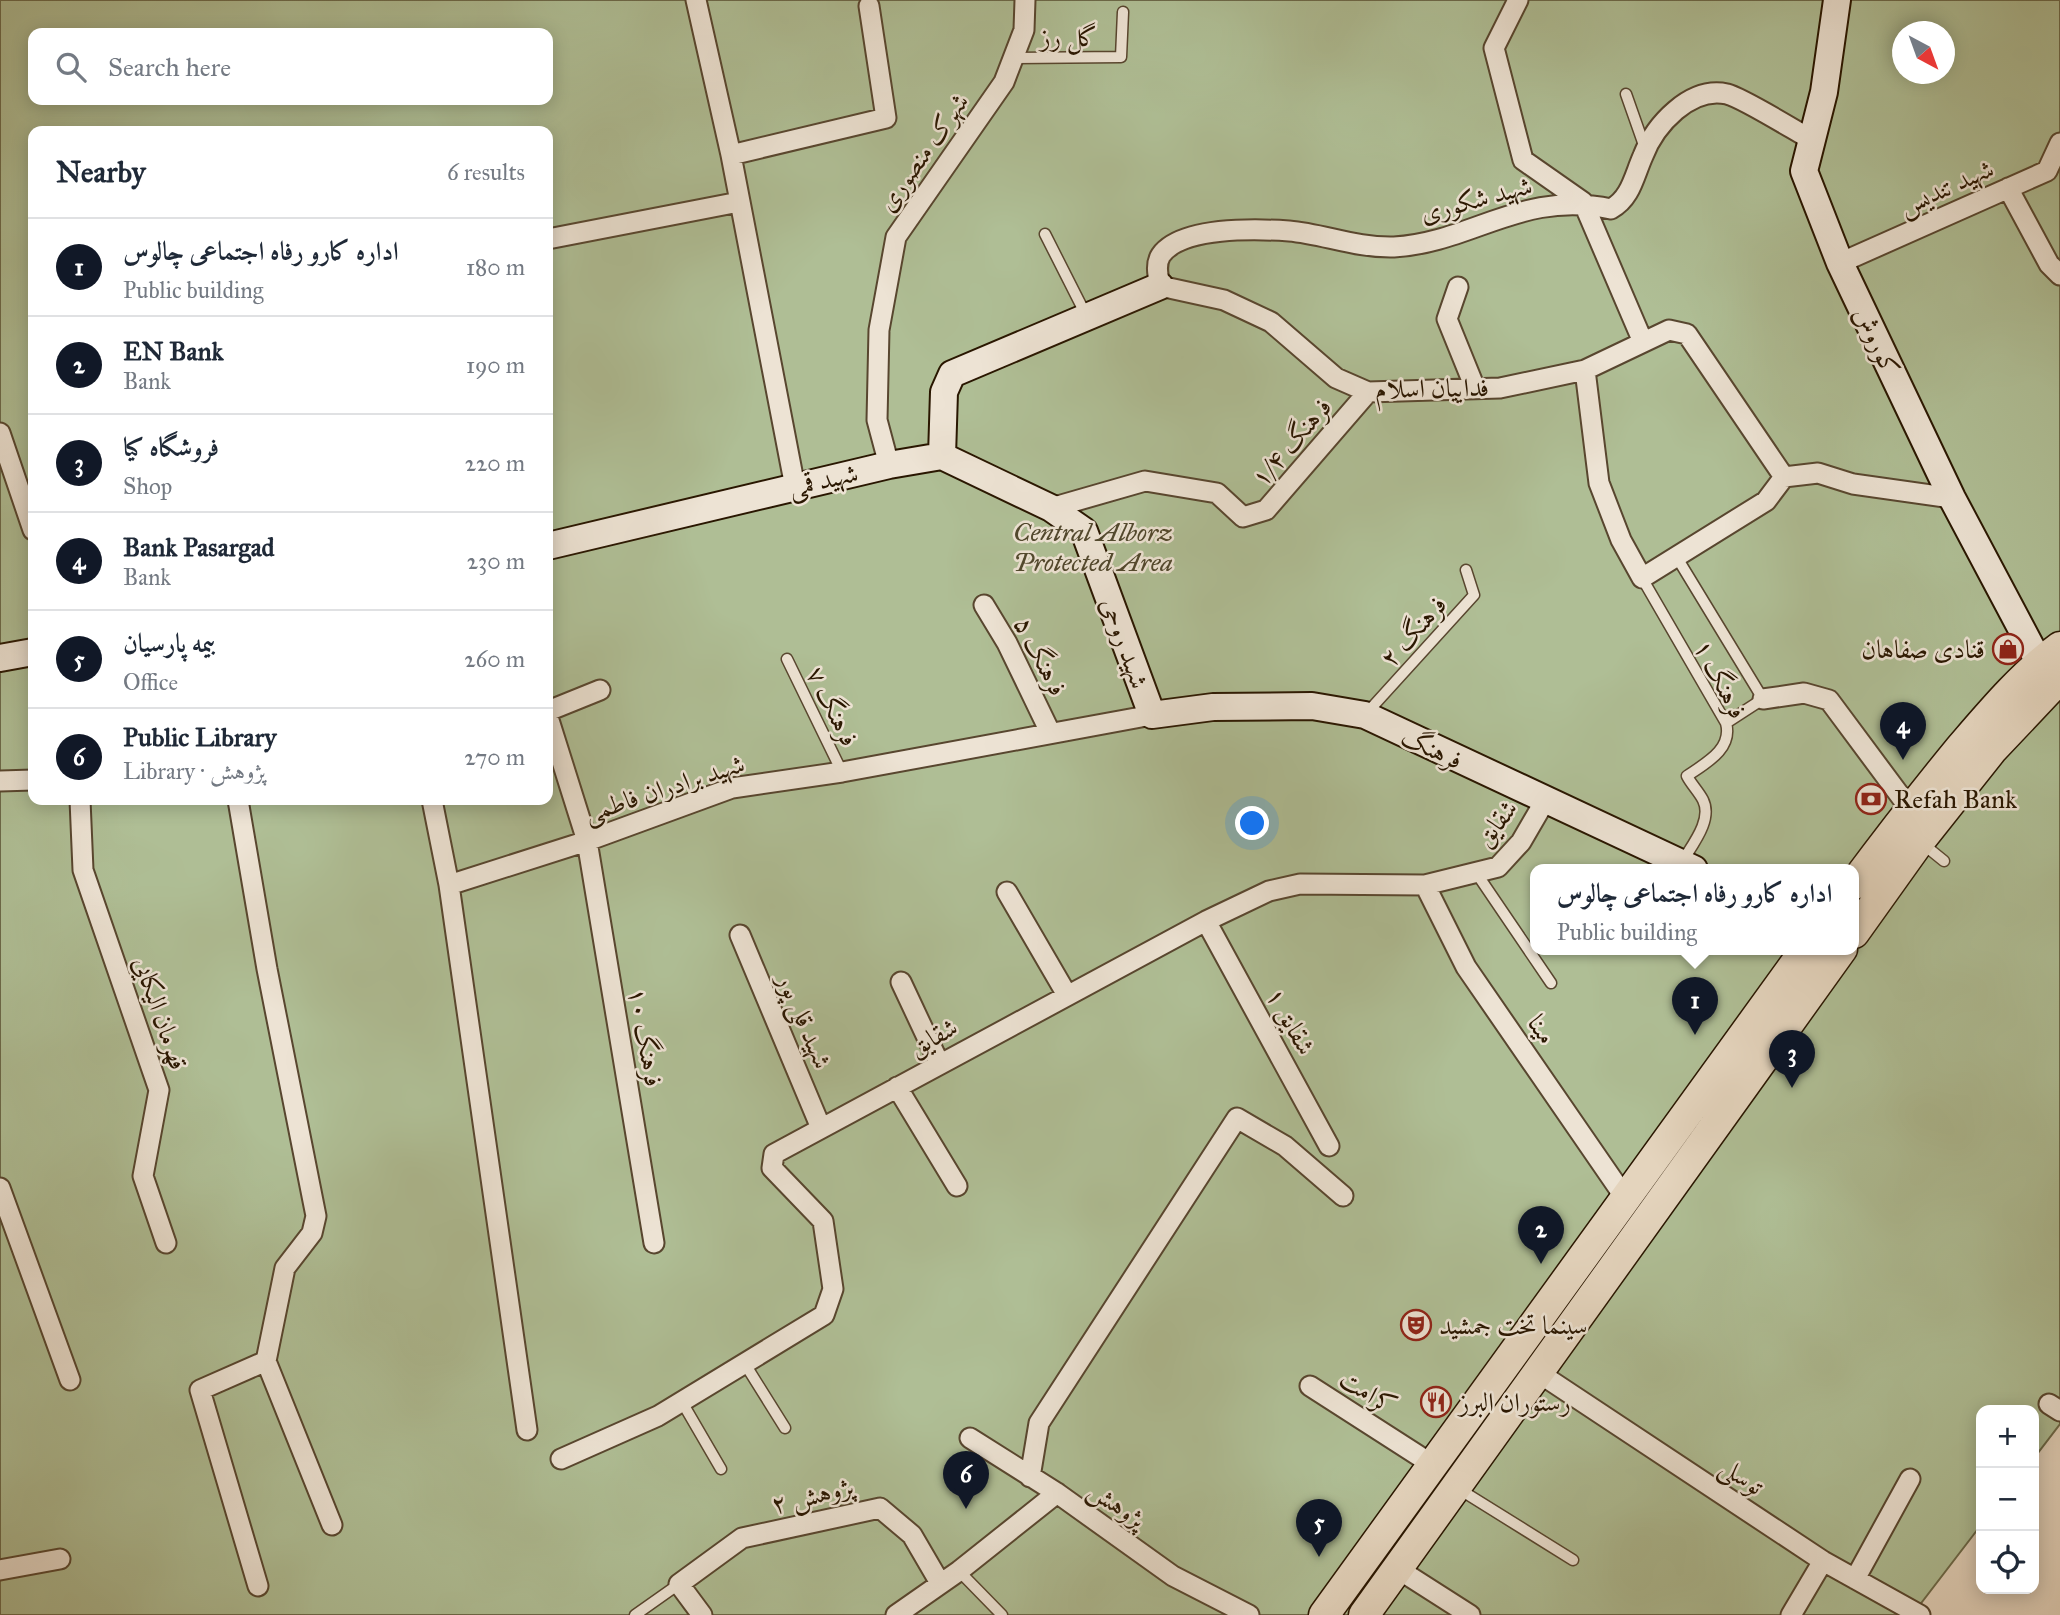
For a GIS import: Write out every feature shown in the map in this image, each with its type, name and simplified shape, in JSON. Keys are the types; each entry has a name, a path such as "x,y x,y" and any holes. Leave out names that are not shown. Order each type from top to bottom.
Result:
{"main road":[{"path":"1859,879 1909,825 2001,739 2053,662"},
{"path":"1859,923 1909,825"},
{"path":"1324,1615 1802,955"},
{"path":"1364,1615 1838,955"}],"street":[{"path":"696,0 731,155 795,486"},
{"name":"شهرک منصوری","path":"889,465 877,420 879,330 897,237 1004,82 1024,30 1025,0"},
{"path":"1518,0 1494,48 1523,160 1583,202 1643,342"},
{"name":"کوروش","path":"1837,0 1824,92 1804,171 1840,264 1952,498 2053,662"},
{"path":"731,155 886,118 869,6"},
{"name":"شهید شکوری","path":"1160,286 1157,269 1161,254 1180,241 1207,232 1291,231 1343,244 1395,247 1430,240 1516,211 1583,202 1611,209 1625,202 1645,149 1674,110 1698,96 1727,94 1812,140"},
{"name":"شهید تندیس","path":"1840,264 2047,171 2060,143"},
{"path":"2008,188 2058,270"},
{"path":"553,238 738,202"},
{"path":"1051,508 942,456 944,392 951,374 1160,286"},
{"name":"فداییان اسلام","path":"1160,286 1224,300 1271,322 1336,378 1368,393 1500,388 1585,370 1668,330 1687,334 1784,477"},
{"path":"1458,287 1447,318 1475,388"},
{"path":"1585,370 1599,484 1621,540 1642,578 1675,555 1766,501 1784,477 1818,474 1853,484 1952,498"},
{"name":"فرهنگ ۱/۴","path":"1051,508 1145,481 1217,493 1242,517 1266,510 1368,393"},
{"path":"1,433 28,515"},
{"name":"شهید قمی","path":"553,545 795,486 942,456"},
{"name":"شهید روحی","path":"1051,508 1084,531 1152,715"},
{"name":"فرهنگ ۵","path":"984,605 1007,643 1050,732"},
{"path":"0,659 28,653"},
{"path":"553,709 600,690"},
{"path":"1763,699 1804,693 1829,700 1909,825"},
{"name":"فرهنگ","path":"1152,715 1213,707 1312,706 1365,715 1684,864"},
{"name":"شهید برادران فاطمی","path":"449,885 587,841 732,788 842,772 1152,715"},
{"name":"فرهنگ ۱۰","path":"553,733 587,841 654,1243"},
{"path":"0,781 28,780"},
{"name":"شقایق","path":"561,1459 658,1416 824,1315 833,1289 823,1221 772,1168 774,1154 1206,920 1269,891 1300,884 1424,885 1499,867 1514,850 1546,799"},
{"name":"قهرمان الیکایی","path":"80,805 83,870 159,1090 143,1176 166,1243"},
{"path":"239,805 267,969 316,1216 312,1233 285,1268 266,1361 332,1525"},
{"path":"433,805 449,885 527,1430"},
{"name":"مینا","path":"1424,885 1466,967 1626,1199"},
{"path":"1007,892 1067,995"},
{"name":"شقایق ۱","path":"1206,920 1329,1146"},
{"name":"شهید قلی پور","path":"740,935 821,1128"},
{"path":"901,982 939,1063"},
{"path":"897,1087 957,1186"},
{"path":"1030,1476 1039,1423 1237,1118 1285,1146 1343,1196"},
{"path":"0,1188 70,1381"},
{"path":"258,1586 200,1390 266,1361"},
{"name":"توسلی","path":"1539,1374 1824,1561 1920,1615"},
{"name":"کرامت","path":"1310,1387 1433,1465"},
{"path":"970,1438 1057,1493"},
{"path":"1855,1579 1910,1479"},
{"name":"پژوهش","path":"905,1613 1057,1493 1173,1576 1249,1615"},
{"name":"پژوهش ۲","path":"679,1584 742,1538 880,1508 912,1535 940,1583"},
{"path":"0,1570 60,1559"},
{"path":"1791,1615 1824,1561"},
{"path":"1398,1569 1470,1615"},
{"path":"679,1584 702,1615"}],"lane":[{"name":"گل رز","path":"1013,58 1121,57 1123,12"},
{"path":"1626,94 1645,149"},
{"path":"1045,234 1088,318"},
{"path":"1675,555 1763,699 1726,723"},
{"name":"فرهنگ ۲","path":"1365,715 1474,595 1466,569"},
{"name":"فرهنگ ۱","path":"1642,578 1726,723 1729,734 1724,746 1686,776 1702,798 1707,811 1689,864"},
{"name":"فرهنگ ۷","path":"787,659 842,772"},
{"path":"1909,825 1944,861"},
{"path":"1477,874 1530,952"},
{"path":"1532,955 1551,983"},
{"path":"745,1364 785,1428"},
{"path":"682,1402 721,1469"},
{"path":"1456,1487 1573,1560"},
{"path":"959,1571 1002,1615"},
{"path":"635,1615 679,1584"}],"green space":[{"name":"Central Alborz Protected Area","path":"0,0 2060,0 2060,1424 2039,1451 2039,1405 1976,1405 1976,1532 1912,1615 0,1615"}],"place":[{"name":"قنادی صفاهان","path":"2008,649"},
{"name":"Bank Pasargad","path":"1903,760"},
{"name":"Refah Bank","path":"1871,799"},
{"name":"اداره کارو رفاه اجتماعی چالوس","path":"1695,1035"},
{"name":"فروشگاه کیا","path":"1792,1088"},
{"name":"EN Bank","path":"1541,1264"},
{"name":"سینما تخت جمشید","path":"1416,1325"},
{"name":"رستوران البرز","path":"1436,1402"},
{"name":"Public Library","path":"966,1509"},
{"name":"بیمه پارسیان","path":"1319,1557"}]}
